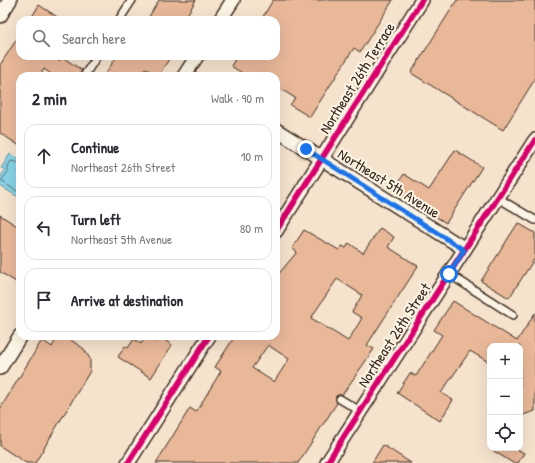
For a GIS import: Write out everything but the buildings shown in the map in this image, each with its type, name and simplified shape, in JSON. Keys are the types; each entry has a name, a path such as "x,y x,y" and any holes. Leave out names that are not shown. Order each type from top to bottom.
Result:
{"street":[{"path":"0,16 10,0"},
{"path":"223,16 233,0"},
{"name":"Northeast 26th Terrace","path":"280,224 422,0"},
{"path":"189,72 195,60"},
{"name":"Northeast 5th Avenue","path":"280,133 464,250"},
{"name":"Northeast 26th Street","path":"327,463 535,140"},
{"path":"0,368 18,340"},
{"path":"128,463 206,340"}],"lane":[{"path":"122,16 132,0"},
{"path":"87,72 94,60"},
{"path":"498,198 535,220"},
{"path":"449,274 513,315"},
{"path":"340,399 360,411"}],"water":[{"path":"10,154 16,158 16,196 0,186 0,178 5,170 1,168"}],"cycle path":[{"path":"280,225 422,0"},
{"path":"327,463 535,140"},
{"path":"128,463 206,340"}],"route":[{"path":"306,149 464,250 449,274"}]}
